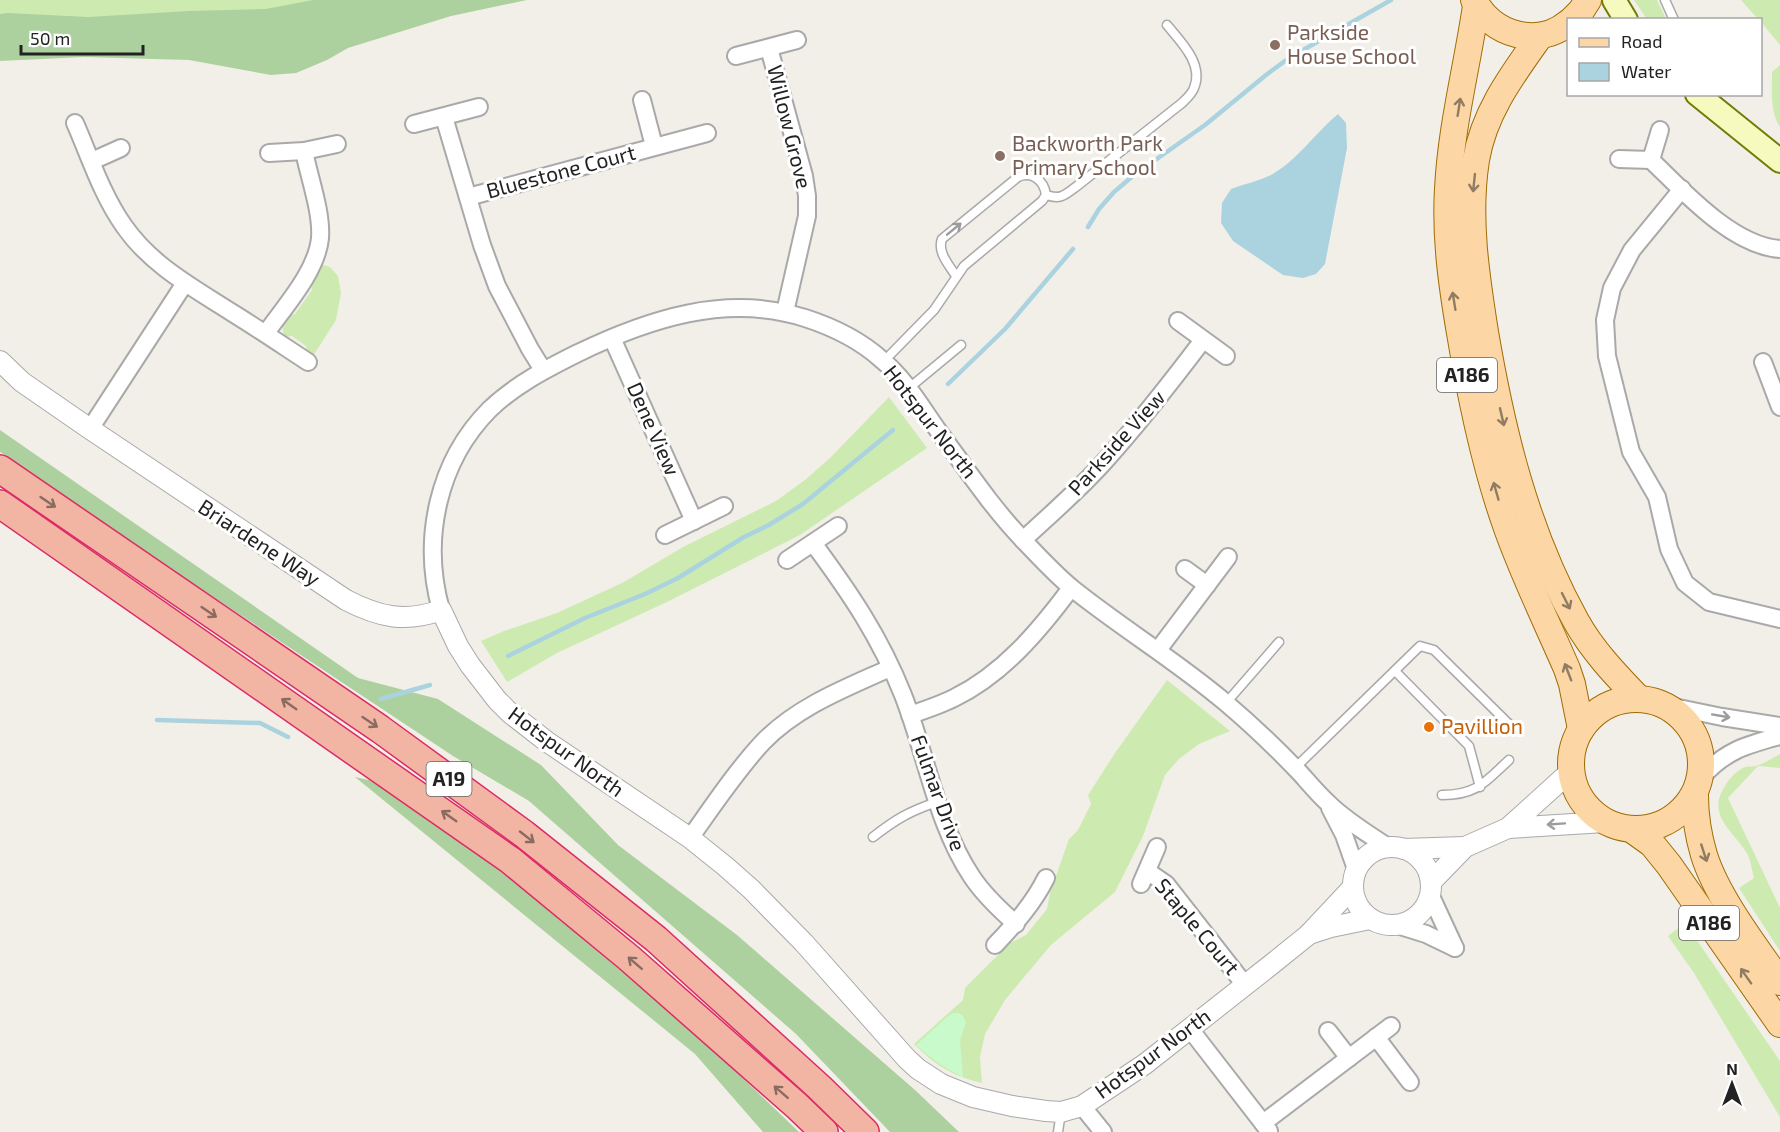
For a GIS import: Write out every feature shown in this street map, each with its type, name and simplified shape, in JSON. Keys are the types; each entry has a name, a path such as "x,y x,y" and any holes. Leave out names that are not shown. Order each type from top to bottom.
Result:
{"highway":[{"name":"A19","path":"0,469 380,729 524,834 656,939 819,1087 865,1132"},
{"name":"A19","path":"0,504 510,860 629,958 824,1132"}],"main road":[{"path":"1575,18 1588,0"},
{"path":"1614,0 1625,18"},
{"name":"A186","path":"1475,3 1485,17 1497,27 1515,34 1540,36"},
{"name":"A186","path":"1475,3 1448,189 1449,255 1453,294 1468,384 1497,494 1521,565 1570,676 1581,729"},
{"path":"1540,36 1567,25"},
{"name":"A186","path":"1540,36 1500,94 1485,128 1477,159 1473,214 1478,287 1493,378 1506,434 1540,546 1576,622 1608,666 1638,698"},
{"path":"1699,96 1780,161"},
{"name":"A186","path":"1697,787 1676,815 1657,826 1631,829 1616,826 1595,815 1578,793 1571,771 1572,750 1581,729 1595,714 1618,701 1638,698 1652,700 1675,711 1691,730 1700,756 1696,822 1708,866 1738,920 1780,982"},
{"name":"A186","path":"1631,829 1652,844 1669,865 1780,1024"}],"street":[{"path":"736,56 797,40"},
{"name":"Willow Grove","path":"769,48 804,176 807,196 807,216 785,312"},
{"name":"Bluestone Court","path":"642,100 654,146"},
{"path":"414,124 479,107"},
{"name":"Bluestone Court","path":"444,117 482,245 497,286 543,370"},
{"path":"75,123 113,207 129,233 151,257 185,283 308,362"},
{"path":"1651,160 1660,130"},
{"name":"Bluestone Court","path":"468,197 707,133"},
{"path":"268,153 304,151 337,144"},
{"path":"92,161 121,148"},
{"path":"266,333 303,281 318,250 320,221 304,151"},
{"path":"1619,159 1651,160 1723,226 1752,243 1780,249"},
{"path":"1682,189 1632,250 1612,288 1605,320 1607,356 1631,452 1657,497 1669,549 1685,583 1709,603 1780,619"},
{"path":"90,429 185,283"},
{"name":"Hotspur North","path":"1328,804 1344,834 1354,878 1308,934 1132,1074 1082,1106 1061,1112 980,1100 955,1091 918,1069 891,1043 804,943 751,889 690,838 546,741 497,700 458,646 441,610 433,573 432,540 436,512 450,467 467,436 493,406 509,393 543,370 653,322 703,310 749,307 785,312 830,327 858,342 884,361 909,388 991,502 1023,540 1071,588 1158,650 1226,703 1267,740 1328,804 1365,833 1396,848"},
{"path":"1178,321 1226,356"},
{"name":"Dene View","path":"612,338 694,521"},
{"name":"Parkside View","path":"1023,540 1104,462 1139,422 1203,340"},
{"name":"Briardene Way","path":"0,361 22,382 90,429 346,600 362,608 399,618 427,615 441,610"},
{"path":"1763,362 1780,407"},
{"path":"665,535 724,506"},
{"path":"787,560 838,526"},
{"name":"Fulmar Drive","path":"813,543 871,626 891,668 910,715 952,842 969,872 987,896 1016,924"},
{"path":"1158,650 1228,557"},
{"path":"1185,569 1207,585"},
{"name":"Fulmar Drive","path":"910,715 955,698 997,670 1018,651 1055,610 1071,588"},
{"path":"690,838 763,742 806,708 891,668"},
{"path":"1664,705 1780,726"},
{"path":"1697,787 1718,761 1729,753 1780,736"},
{"path":"1396,848 1420,859 1427,870 1430,888 1455,948 1426,934 1397,924 1383,924 1370,919 1358,905 1354,878 1367,856 1377,850 1396,848 1465,847 1508,828 1571,771"},
{"path":"1508,828 1605,822"},
{"name":"Staple Court","path":"1157,847 1144,878 1166,884 1245,985"},
{"path":"1397,924 1416,916 1425,906 1430,888 1465,847"},
{"path":"995,945 1016,924 1046,878"},
{"path":"1308,934 1370,919"},
{"path":"1190,1029 1266,1128 1391,1026"},
{"path":"1328,1031 1349,1058"},
{"path":"1376,1037 1410,1082"},
{"path":"1082,1106 1103,1132"}],"lane":[{"path":"1665,0 1673,18"},
{"path":"1046,195 1056,198 1063,196 1077,186 1182,104 1194,89 1197,75 1193,59 1167,25"},
{"path":"884,361 945,297 964,266 1042,201 1046,195 1045,189 1035,177 1025,174 1018,177 942,239 939,245 940,251 956,276"},
{"path":"909,388 961,345"},
{"path":"1226,703 1279,642"},
{"path":"1295,768 1420,646 1434,650 1514,729"},
{"path":"1395,671 1469,746 1480,787"},
{"path":"1442,795 1460,795 1480,787 1509,760"},
{"path":"873,837 912,810 937,802"},
{"path":"1058,1132 1061,1112"}],"green space":[{"path":"0,0 400,0 350,9 0,21"},
{"path":"313,0 527,0 451,16 348,48 296,73 271,75 189,60 84,57 0,61 0,14 88,17 266,9"},
{"path":"1634,0 1657,0 1666,18 1646,18"},
{"path":"1741,0 1780,0 1780,45 1762,23 1762,18 1757,18"},
{"path":"1780,65 1780,127 1773,108 1772,72"},
{"path":"321,264 330,267 338,276 341,293 336,320 313,356 307,352 306,346 292,336 284,337 282,324 285,317 295,314 312,290 310,280"},
{"path":"889,397 927,448 800,535 667,602 557,653 507,682 481,641 557,613 624,582 683,547 776,501 831,457"},
{"path":"0,430 358,678 438,699 541,765 618,845 737,935 915,1090 959,1132 890,1132 796,1034 529,801 453,756 171,569 0,452"},
{"path":"1167,680 1230,731 1199,744 1179,759 1165,775 1143,836 1115,892 1051,945 1005,1000 985,1034 980,1057 982,1083 945,1069 914,1044 963,1000 965,988 1010,943 1026,935 1047,909 1050,893 1069,839 1078,830 1091,804 1088,795"},
{"path":"1780,754 1780,768 1758,766 1728,798 1780,908 1780,951 1739,888 1754,878 1751,864 1748,855 1724,823 1718,806 1725,786 1736,772 1745,767 1759,765"},
{"path":"355,777 387,784 552,910 657,996 799,1132 763,1132 695,1054"},
{"path":"1685,923 1780,1061 1780,1117 1694,973 1668,936"},
{"path":"953,1013 959,1013 966,1022 960,1041 963,1077 938,1063 916,1045"}],"water":[{"path":"1338,114 1346,123 1347,148 1325,264 1316,274 1303,278 1283,275 1233,241 1221,223 1222,203 1231,189 1271,175 1281,169"}],"waterway":[{"path":"1088,227 1099,209 1114,192 1134,175 1205,125 1266,75 1289,58 1391,0"},
{"path":"948,384 1005,329 1073,249"},
{"path":"508,656 585,618 678,578 744,537 769,525 803,504 893,430"},
{"path":"381,699 430,685"},
{"path":"157,720 260,723 288,737"}],"place":[{"name":"Parkside House School","path":"1275,45"},
{"name":"Backworth Park Primary School","path":"1000,156"},
{"name":"Pavillion","path":"1429,727"}]}
